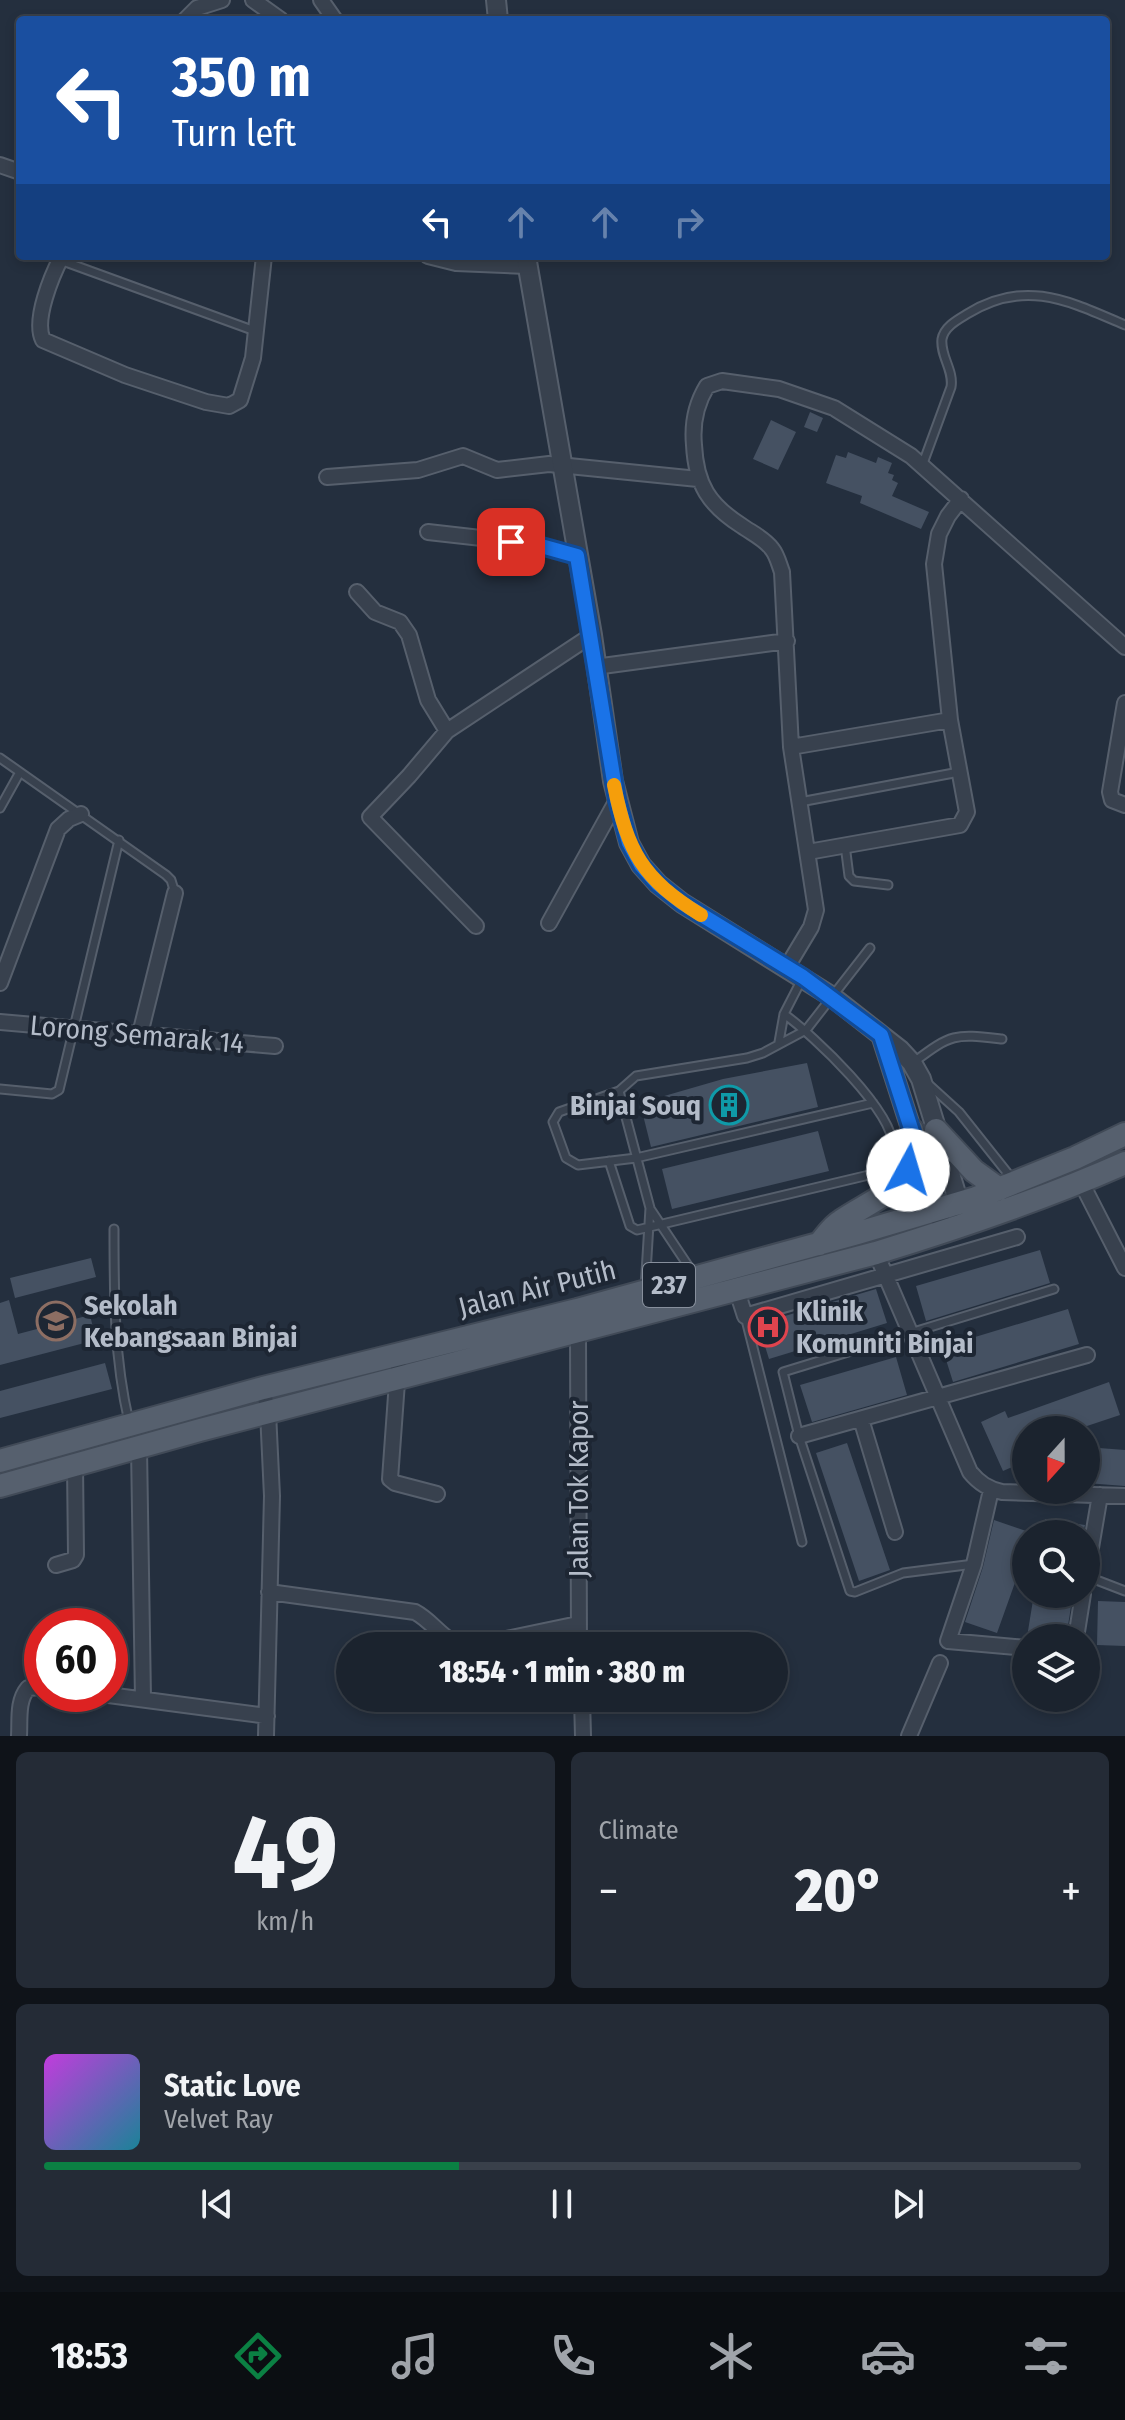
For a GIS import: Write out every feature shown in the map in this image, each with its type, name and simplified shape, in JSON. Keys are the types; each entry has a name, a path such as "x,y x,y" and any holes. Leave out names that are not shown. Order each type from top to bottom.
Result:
{"main road":[{"path":"819,1244 838,1222 883,1197 898,1183 914,1158 912,1130"},
{"path":"936,1130 974,1171 1007,1186"},
{"name":"Jalan Air Putih","path":"0,1461 263,1388 695,1278 948,1207 1075,1158 1125,1134"},
{"name":"Jalan Air Putih","path":"0,1486 268,1412 876,1253 955,1229 1125,1163"}],"street":[{"path":"196,9 222,0"},
{"path":"253,0 275,16"},
{"path":"60,260 47,289 40,336 48,343 125,375 206,402 233,405 240,400 253,358 264,260"},
{"path":"444,260 456,263 527,261 592,635 617,800 629,843 641,865 658,884 682,903 831,996 881,1035 916,1071 936,1130 948,1207"},
{"path":"795,972 816,910 791,747 782,572 774,551 765,541 724,514 698,479 693,436 697,407 707,386 722,381 779,389 834,408 911,456 1125,647"},
{"path":"327,477 418,470 463,456 497,470 549,464 698,479"},
{"path":"808,852 960,825 967,812 950,720 934,564 939,534 961,499"},
{"path":"428,532 534,544 577,556"},
{"path":"357,592 375,612 400,622 409,635 428,700 447,731"},
{"path":"476,926 370,817 447,731 592,635"},
{"path":"595,667 787,641"},
{"path":"1125,703 1110,792 1112,800 1125,805"},
{"path":"791,747 950,720"},
{"path":"549,923 617,800"},
{"path":"0,983 58,829 81,814"},
{"path":"140,1034 175,893"},
{"name":"Lorong Semarak 14","path":"0,1022 275,1046"},
{"path":"881,1035 912,1130 955,1229"},
{"path":"1081,1182 1125,1268"},
{"path":"737,1291 745,1316 1017,1237"},
{"path":"876,1253 970,1472 991,1490 1012,1491"},
{"name":"Jalan Tok Kapor","path":"578,1332 578,1632"},
{"path":"399,1354 390,1479 437,1494"},
{"path":"799,1436 1087,1355"},
{"path":"263,1388 268,1412 272,1496 266,1736"},
{"path":"861,1419 895,1532"},
{"path":"139,1448 143,1699"},
{"path":"56,1565 73,1560 76,1555 75,1465"},
{"path":"991,1490 974,1564 948,1641 1012,1647"},
{"path":"1100,1495 1125,1496"},
{"path":"269,1592 415,1612 440,1632"},
{"path":"540,1632 578,1624"},
{"path":"909,1736 940,1663"},
{"path":"19,1736 21,1698 24,1694"},
{"path":"128,1697 267,1716"},
{"path":"582,1712 583,1736"}],"lane":[{"path":"66,260 257,331"},
{"path":"922,466 953,378 942,342 946,330 959,319 984,303 1010,294 1053,298 1076,304 1125,325"},
{"path":"0,758 166,875 175,893"},
{"path":"0,808 20,772"},
{"path":"800,802 960,772"},
{"path":"0,1089 52,1094 59,1090 119,840"},
{"path":"845,845 849,876 854,881 888,885"},
{"path":"870,948 806,1030 792,1038 747,1058 636,1076 619,1091 559,1112 553,1122 566,1158 578,1165 636,1158 873,1103"},
{"path":"779,1042 795,972"},
{"path":"609,1161 630,1226 637,1230 879,1171 886,1165 893,1146 888,1126 873,1103 806,1030 784,1014"},
{"path":"1002,1039 952,1036 916,1071 959,1112 1007,1186"},
{"path":"619,1091 650,1208 645,1291"},
{"path":"650,1208 695,1278"},
{"path":"114,1229 114,1318 119,1377 129,1425"},
{"path":"974,1564 903,1573 855,1592 850,1591 799,1436 783,1372 1054,1289"},
{"path":"745,1316 802,1542"},
{"path":"1100,1582 1125,1591"}],"building":[{"path":"810,412 823,418 817,432 804,427"},
{"path":"771,420 796,432 778,470 753,459"},
{"path":"848,452 876,463 878,457 892,463 888,473 894,475 892,480 898,483 892,496 929,512 921,529 860,503 862,496 826,483 836,455 846,458"},
{"name":"Binjai Souq","path":"807,1063 818,1107 651,1147 640,1103 723,1079"},
{"path":"818,1131 829,1171 672,1209 662,1169"},
{"path":"1040,1250 1050,1283 926,1321 916,1286"},
{"path":"91,1258 96,1277 15,1298 10,1278"},
{"path":"876,1289 887,1323 769,1359 758,1324"},
{"path":"9,1300 18,1334 90,1315 96,1340 0,1365 0,1303"},
{"path":"1068,1309 1079,1344 953,1382 942,1347"},
{"path":"896,1357 907,1395 812,1422 800,1385"},
{"path":"105,1363 112,1389 0,1418 0,1391"},
{"path":"1109,1382 1120,1415 1100,1422 1100,1416 1014,1416"},
{"path":"1005,1411 1008,1418 1012,1417 1012,1467 1003,1471 981,1422"},
{"path":"847,1443 890,1570 859,1581 816,1453"},
{"path":"1100,1448 1125,1450 1125,1486 1100,1484"},
{"path":"994,1520 1012,1526 1012,1591 997,1633 965,1622"},
{"path":"1100,1601 1125,1602 1125,1646 1100,1645 1100,1624 1097,1624"},
{"path":"1032,1608 1071,1608 1068,1624 1029,1624"}],"slow traffic":[{"path":"614,785 629,843 641,865 658,884 701,915"}],"place":[{"name":"Binjai Souq","path":"729,1105"},
{"name":"Sekolah Kebangsaan Binjai","path":"56,1321"},
{"name":"Klinik Komuniti Binjai","path":"768,1327"}],"route":[{"path":"511,542 534,544 577,556 617,800 629,843 641,865 682,903 803,977 881,1035 915,1141 916,1150 908,1170"}]}
